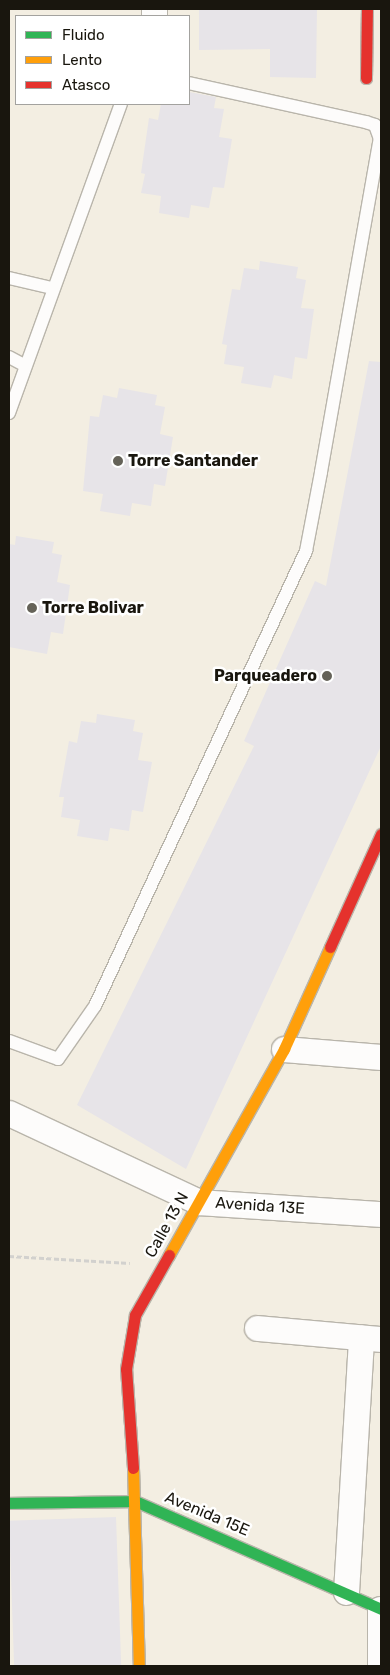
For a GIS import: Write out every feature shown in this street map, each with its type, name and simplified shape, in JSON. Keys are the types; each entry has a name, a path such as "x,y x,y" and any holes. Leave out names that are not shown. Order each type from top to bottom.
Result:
{"street":[{"path":"366,78 367,9"},
{"name":"Calle 13 N","path":"139,1666 135,1501 126,1369 135,1315 284,1049 381,834"},
{"path":"284,1049 381,1057"},
{"name":"Avenida 13E","path":"9,1113 198,1202 381,1214"},
{"path":"257,1328 371,1338 346,1592"},
{"name":"Avenida 15E","path":"9,1503 135,1501 381,1609"},
{"path":"380,1666 381,1609"}],"lane":[{"path":"9,1042 58,1059 95,1006 306,551 321,472 380,139 375,126 366,122 190,83"},
{"path":"9,413 24,365 121,105"},
{"path":"9,278 52,288"},
{"path":"9,357 24,365"}],"path":[{"path":"9,1256 164,1265"}],"building":[{"path":"199,9 317,9 316,78 270,77 270,49 199,50"},
{"path":"190,92 216,97 214,108 224,109 219,137 232,139 224,188 213,187 209,208 191,205 189,218 159,213 161,196 141,193 145,174 141,173 149,118 158,120 161,105 190,105"},
{"path":"260,261 298,267 296,278 306,280 301,308 314,309 307,359 295,357 292,379 274,375 271,388 241,383 244,367 224,364 227,345 222,344 232,289 240,290 244,268 259,270"},
{"path":"369,361 381,362 381,746 186,1169 77,1105 254,746 244,741 315,581 326,586"},
{"name":"Torre Santander","path":"119,388 157,395 155,405 165,407 160,434 173,437 165,486 154,484 151,506 132,503 130,516 100,511 103,494 83,491 90,416 99,417 103,395 117,398"},
{"name":"Torre Bolivar","path":"16,536 54,542 52,553 62,555 57,582 70,585 63,634 51,632 47,654 9,647 9,544 15,545"},
{"path":"97,714 135,720 133,731 143,733 138,760 152,762 143,812 132,810 129,831 110,828 108,841 77,836 80,820 61,817 64,797 59,797 69,741 77,743 81,721 96,723"},
{"path":"116,1517 121,1666 14,1666 9,1521"}],"traffic: fast":[{"path":"9,1503 135,1501 381,1609"}],"traffic: slow":[{"path":"169,1255 284,1049 330,947"},
{"path":"133,1468 139,1666"}],"traffic: jam":[{"path":"366,78 367,9"},
{"path":"330,947 381,834"},
{"path":"133,1468 126,1369 135,1315 169,1255"}],"place":[{"name":"Torre Santander","path":"118,461"},
{"name":"Torre Bolivar","path":"32,608"},
{"name":"Parqueadero","path":"327,676"}]}
